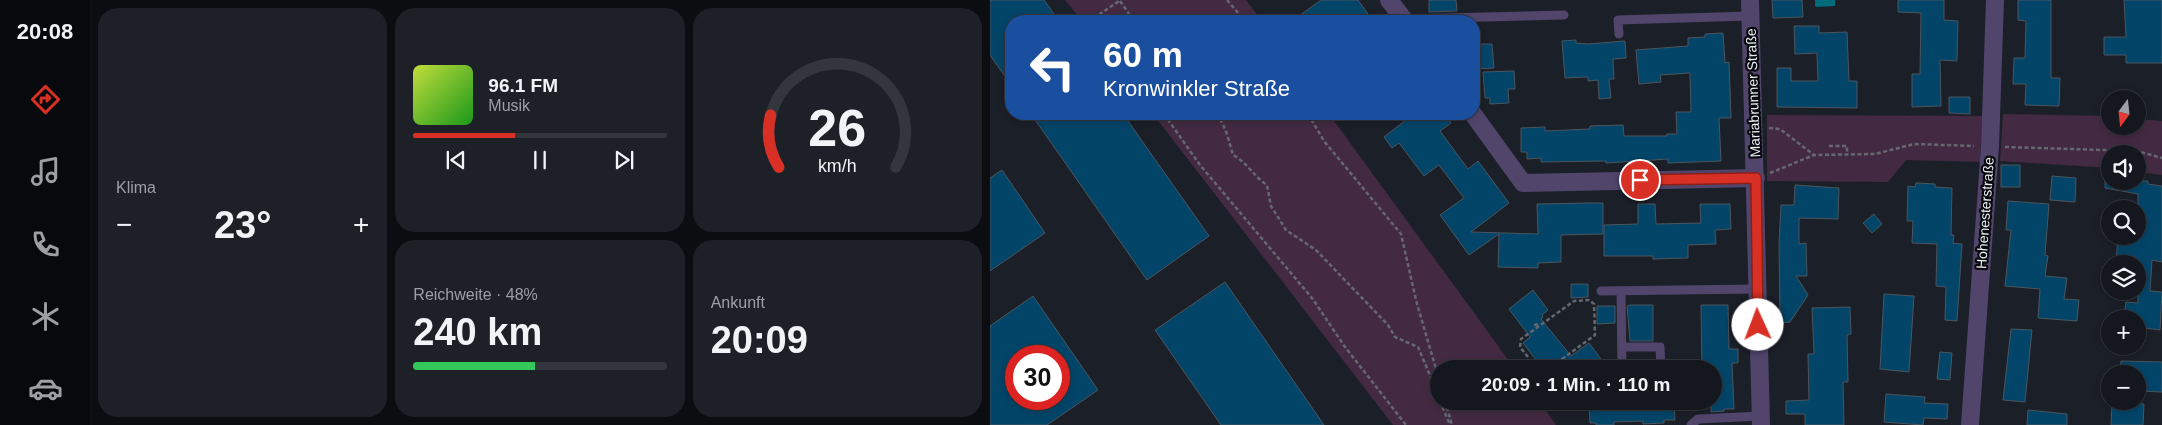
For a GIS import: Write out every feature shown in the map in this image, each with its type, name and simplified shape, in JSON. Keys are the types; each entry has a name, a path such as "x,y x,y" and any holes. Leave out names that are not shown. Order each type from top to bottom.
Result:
{"street":[{"path":"1389,0 1400,15"},
{"name":"Hohenesterstraße","path":"1970,425 1990,146 1995,0"},
{"name":"Mariabrunner Straße","path":"1750,8 1761,420"},
{"path":"1476,120 1523,183 1756,178"}],"lane":[{"path":"1619,34 1618,20 1750,8"},
{"path":"1480,18 1564,15"},
{"path":"1601,291 1757,289"},
{"path":"1621,291 1622,360"},
{"path":"1622,347 1660,347 1661,360"},
{"path":"1691,425 1698,419 1761,420"}],"path":[{"path":"1100,15 1119,0 1130,15"},
{"path":"1226,0 1240,15"},
{"path":"1168,120 1200,165 1312,298 1345,347 1406,425"},
{"path":"1219,120 1228,137 1233,155 1243,160 1255,177 1267,185 1270,206 1286,230 1316,250 1388,325 1395,337 1418,347 1430,376"},
{"path":"1312,120 1324,141 1401,234 1417,304 1433,360"},
{"path":"1753,127 1780,129 1814,155"},
{"path":"1756,178 1814,155 1875,154 1914,144 2137,152 2162,158"},
{"path":"1829,146 1847,146 1847,155"},
{"path":"1528,357 1520,347 1521,339 1574,301 1589,300 1594,304 1595,335 1562,360"},
{"path":"1534,325 1541,323"},
{"path":"1444,410 1451,425"},
{"path":"1447,410 1451,425"}],"shaded area":[{"path":"1065,0 1246,0 1257,15 1077,15"},
{"path":"2003,114 2101,116 2101,135 2146,135 2146,120 2162,121 2162,175 2146,173 2146,145 2101,145 2101,167 2000,161"},
{"path":"1767,115 1982,116 1980,162 1906,160 1888,182 1767,181"},
{"path":"1158,120 1333,120 1508,360 1430,360 1430,410 1545,410 1556,425 1393,425"}],"water":[{"path":"1815,0 1835,0 1835,6 1817,7 1815,6"}],"building":[{"path":"990,0 1044,0 1055,15 1005,15 1005,76 990,55"},
{"path":"1321,0 1358,0 1369,15 1300,15"},
{"path":"1429,0 1456,0 1457,11 1429,12"},
{"path":"1772,0 1802,0 1803,17 1773,18"},
{"path":"1898,0 1944,0 1944,20 1958,21 1957,61 1940,60 1941,106 1912,107 1912,74 1920,74 1921,13 1898,12"},
{"path":"2018,0 2051,0 2051,78 2060,78 2059,106 2025,105 2026,84 2013,84 2014,58 2025,58 2026,21 2018,20"},
{"path":"2124,0 2162,0 2162,63 2126,63 2126,55 2104,55 2104,37 2126,37"},
{"path":"1794,26 1819,26 1819,33 1847,32 1849,81 1857,81 1857,108 1777,107 1777,68 1791,68 1791,81 1818,81 1817,53 1795,54"},
{"path":"1723,33 1725,63 1729,62 1731,118 1719,118 1721,161 1668,163 1668,159 1606,163 1606,161 1541,162 1541,158 1527,159 1527,152 1521,152 1521,128 1545,127 1545,131 1590,129 1590,126 1623,125 1624,136 1667,136 1667,134 1677,134 1676,112 1691,112 1690,73 1660,75 1661,82 1639,84 1636,50 1688,46 1688,38 1705,37 1705,34"},
{"path":"1576,40 1576,43 1588,44 1625,41 1626,58 1613,59 1614,79 1609,79 1611,98 1599,99 1598,80 1588,81 1588,77 1565,78 1562,41"},
{"path":"1480,44 1492,44 1494,68 1480,69"},
{"path":"1514,71 1515,89 1508,89 1509,103 1490,104 1490,98 1485,98 1483,72"},
{"path":"1949,97 1970,97 1970,114 1949,113"},
{"path":"1035,120 1127,120 1209,236 1147,280"},
{"path":"1406,120 1449,120 1451,123 1440,131 1468,169 1478,161 1509,203 1471,232 1538,234 1537,204 1603,203 1603,234 1561,235 1561,262 1538,263 1538,268 1498,267 1499,234 1469,255 1440,215 1464,198 1439,165 1424,176 1399,143 1392,148 1384,137"},
{"path":"2001,165 2020,165 2020,187 2001,187"},
{"path":"1002,170 1045,233 990,271 990,178"},
{"path":"2052,176 2076,178 2075,202 2050,200"},
{"path":"2146,181 2148,181 2148,184 2162,186 2162,262 2152,260 2150,291 2162,292 2160,330 2146,328 2146,310 2125,310 2126,302 2138,303 2138,300 2146,300 2146,255 2117,255 2117,245 2146,245 2146,200 2138,200 2138,194 2116,190 2146,190"},
{"path":"1916,183 1935,184 1935,187 1952,188 1951,235 1954,235 1953,243 1962,244 1957,321 1945,320 1946,287 1936,286 1937,244 1912,243 1913,221 1907,221 1908,186 1915,187"},
{"path":"1795,185 1839,188 1838,219 1799,218 1799,244 1806,243 1807,276 1796,276 1808,295 1790,322 1782,323 1780,312 1779,245 1781,205 1794,205"},
{"path":"2008,201 2049,204 2045,255 2048,256 2045,276 2067,278 2064,299 2079,300 2077,321 2038,318 2040,289 2005,286 2011,230 2006,230"},
{"path":"1638,204 1655,204 1656,224 1701,223 1700,204 1730,204 1731,229 1715,230 1716,244 1688,245 1688,258 1653,259 1653,256 1604,256 1604,225 1638,224"},
{"path":"1874,214 1882,224 1872,233 1863,223"},
{"path":"1225,282 1324,425 1221,425 1155,330"},
{"path":"1571,284 1588,284 1588,297 1571,298"},
{"path":"1533,290 1548,310 1542,315 1541,319 1571,356 1589,343 1602,360 1536,360 1523,343 1530,337 1509,309"},
{"path":"1884,294 1914,296 1909,372 1880,369"},
{"path":"1033,296 1067,345 1005,345 1005,410 1069,410 1047,425 990,425 990,326"},
{"path":"1653,305 1653,341 1630,341 1627,306"},
{"path":"1701,305 1728,305 1729,349 1738,349 1738,363 1732,363 1734,409 1711,412 1711,410 1722,410 1722,360 1702,360"},
{"path":"1597,306 1615,306 1615,323 1597,324"},
{"path":"1850,307 1851,334 1847,335 1848,382 1843,382 1844,425 1805,425 1805,414 1786,414 1786,401 1809,400 1808,354 1814,354 1812,308"},
{"path":"2011,329 2032,330 2025,402 2003,400"},
{"path":"1070,350 1098,390 1070,409"},
{"path":"1940,352 1952,353 1950,380 1937,379"},
{"path":"2121,361 2162,362 2162,392 2146,391 2146,365 2121,365"},
{"path":"1886,394 1925,397 1924,403 1948,404 1947,419 1924,418 1923,425 1884,422"},
{"path":"1589,410 1674,410 1675,420 1664,420 1664,423 1643,424 1643,421 1614,422 1614,425 1596,425 1596,423 1590,423"},
{"path":"2028,410 2067,414 2067,425 2027,425"},
{"path":"2112,410 2144,410 2143,425 2111,425"}],"route":[{"path":"1640,180 1756,178 1758,325"}]}
